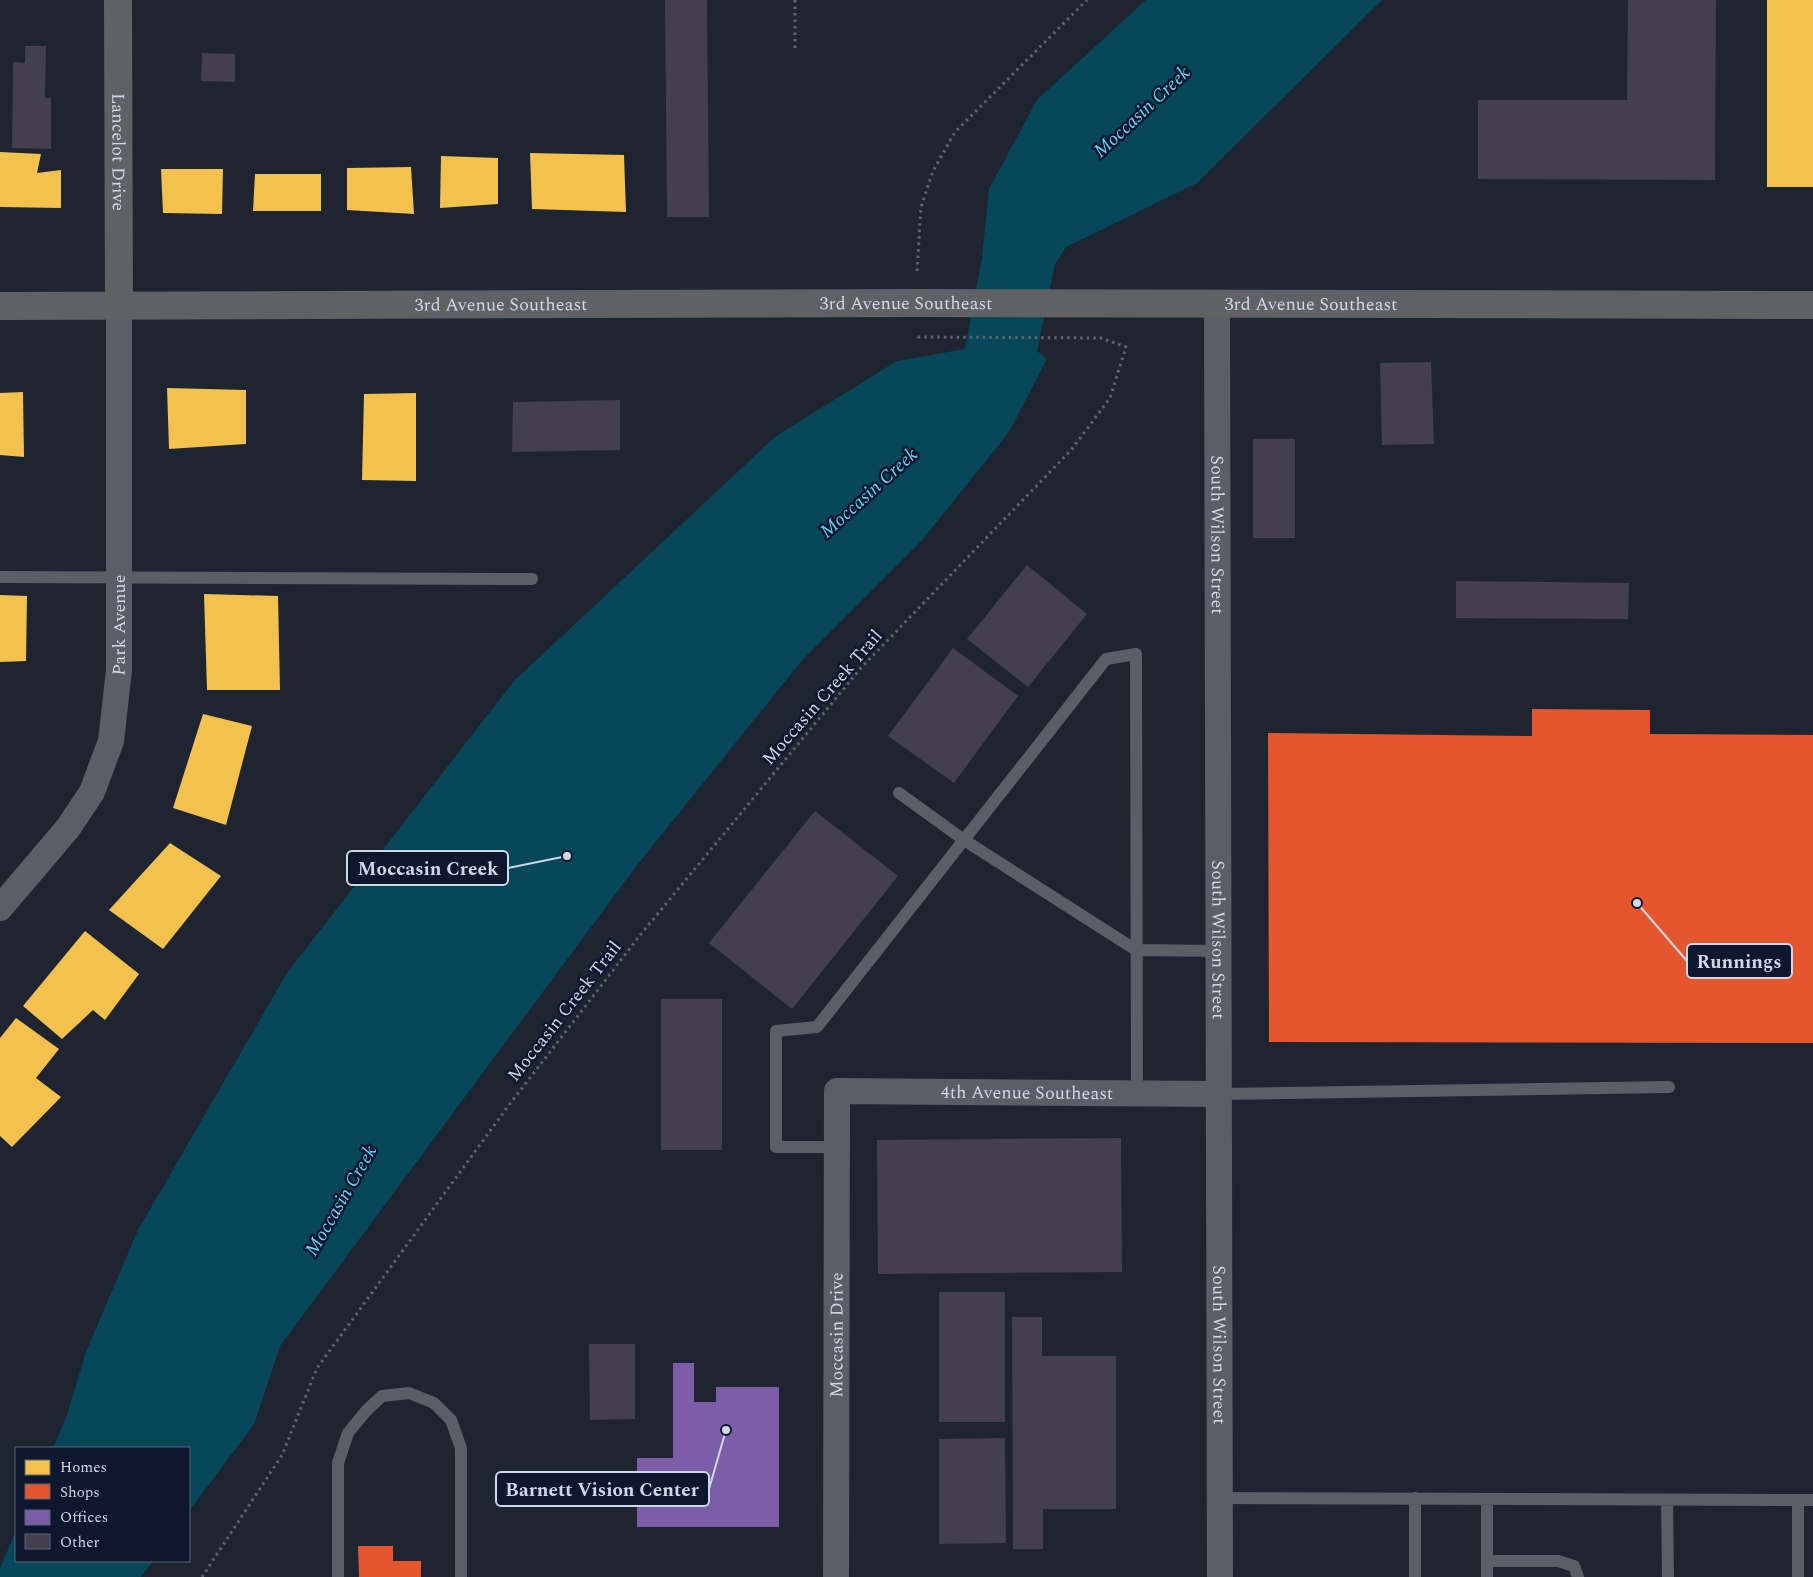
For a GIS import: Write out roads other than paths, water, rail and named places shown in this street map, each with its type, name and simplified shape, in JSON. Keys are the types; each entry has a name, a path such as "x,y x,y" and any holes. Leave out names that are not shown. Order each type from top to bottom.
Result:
{"street":[{"name":"Lancelot Drive","path":"118,0 119,306"},
{"name":"3rd Avenue Southeast","path":"0,306 930,303 1813,305"},
{"name":"South Wilson Street","path":"1217,304 1220,1577"},
{"name":"Park Avenue","path":"0,908 68,828 87,799 111,741 119,670 119,306"},
{"name":"Moccasin Drive","path":"836,1577 837,1091"},
{"name":"4th Avenue Southeast","path":"837,1091 1218,1094"}],"lane":[{"path":"0,577 532,579"},
{"path":"837,1146 776,1147 776,1030 817,1027 1106,659 1136,654 1137,1093"},
{"path":"898,793 964,840 1136,950 1218,951"},
{"path":"1218,1094 1669,1087"},
{"path":"338,1577 338,1462 348,1433 366,1411 382,1396 409,1394 434,1403 451,1420 461,1448 461,1577"},
{"path":"1220,1498 1813,1500"},
{"path":"1415,1498 1415,1577"},
{"path":"1487,1499 1487,1577"},
{"path":"1667,1500 1668,1577"},
{"path":"1798,1500 1798,1577"},
{"path":"1487,1561 1558,1561 1574,1566 1578,1577"}],"water":[{"path":"1146,0 1382,0 1197,183 1066,247 1055,264 1037,351 1047,359 1009,432 923,539 803,659 637,865 280,1346 254,1424 190,1510 190,1447 53,1447 66,1418 86,1352 138,1230 287,973 514,681 776,436 897,361 965,349 982,258 989,189 1037,100"},
{"path":"15,1533 15,1562 152,1562 141,1577 0,1577 0,1568"}],"place":[{"name":"Moccasin Creek","path":"567,856"},
{"name":"Runnings","path":"1637,903"},
{"name":"Barnett Vision Center","path":"726,1430"}]}
